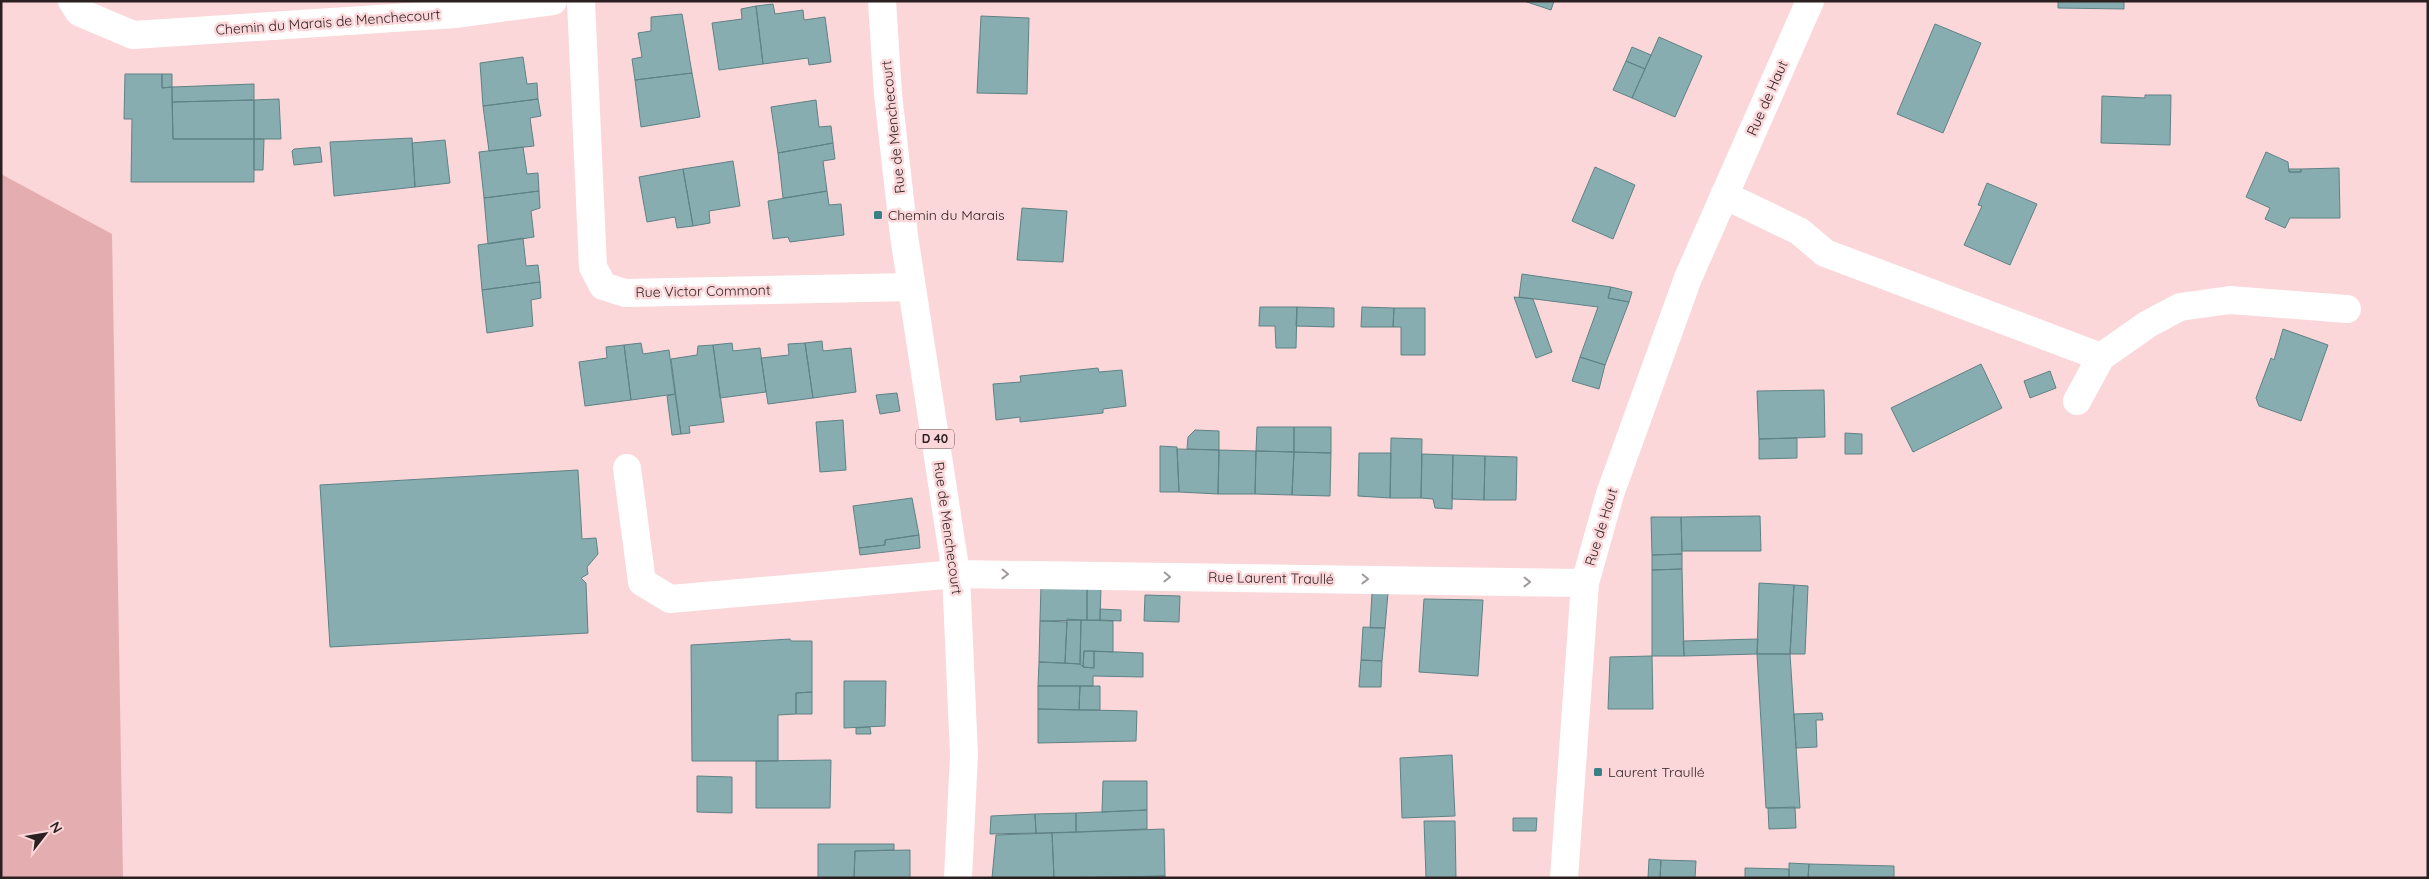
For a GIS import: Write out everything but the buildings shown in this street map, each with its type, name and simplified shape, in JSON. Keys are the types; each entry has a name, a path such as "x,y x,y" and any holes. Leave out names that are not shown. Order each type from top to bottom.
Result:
{"street":[{"name":"Chemin du Marais de Menchecourt","path":"72,1 79,12 132,35 455,14 553,1"},
{"name":"Rue Victor Commont","path":"581,1 593,267 603,286 625,293 912,287"},
{"name":"Rue de Menchecourt","path":"882,1 888,94 912,287 956,574 964,755 958,878"},
{"name":"Rue de Haut","path":"1564,878 1585,582 1610,494 1688,278 1810,1"},
{"path":"1724,195 1799,231 1825,253 2100,357"},
{"path":"2077,401 2100,357 2148,324 2180,307 2230,300 2347,309"},
{"name":"Rue Laurent Traullé","path":"626,468 642,582 670,599 956,574 1585,582"}],"shaded area":[{"path":"1,174 112,234 123,878 1,878"}],"place":[{"name":"Chemin du Marais","path":"878,215"},
{"name":"Laurent Traullé","path":"1598,772"}]}
